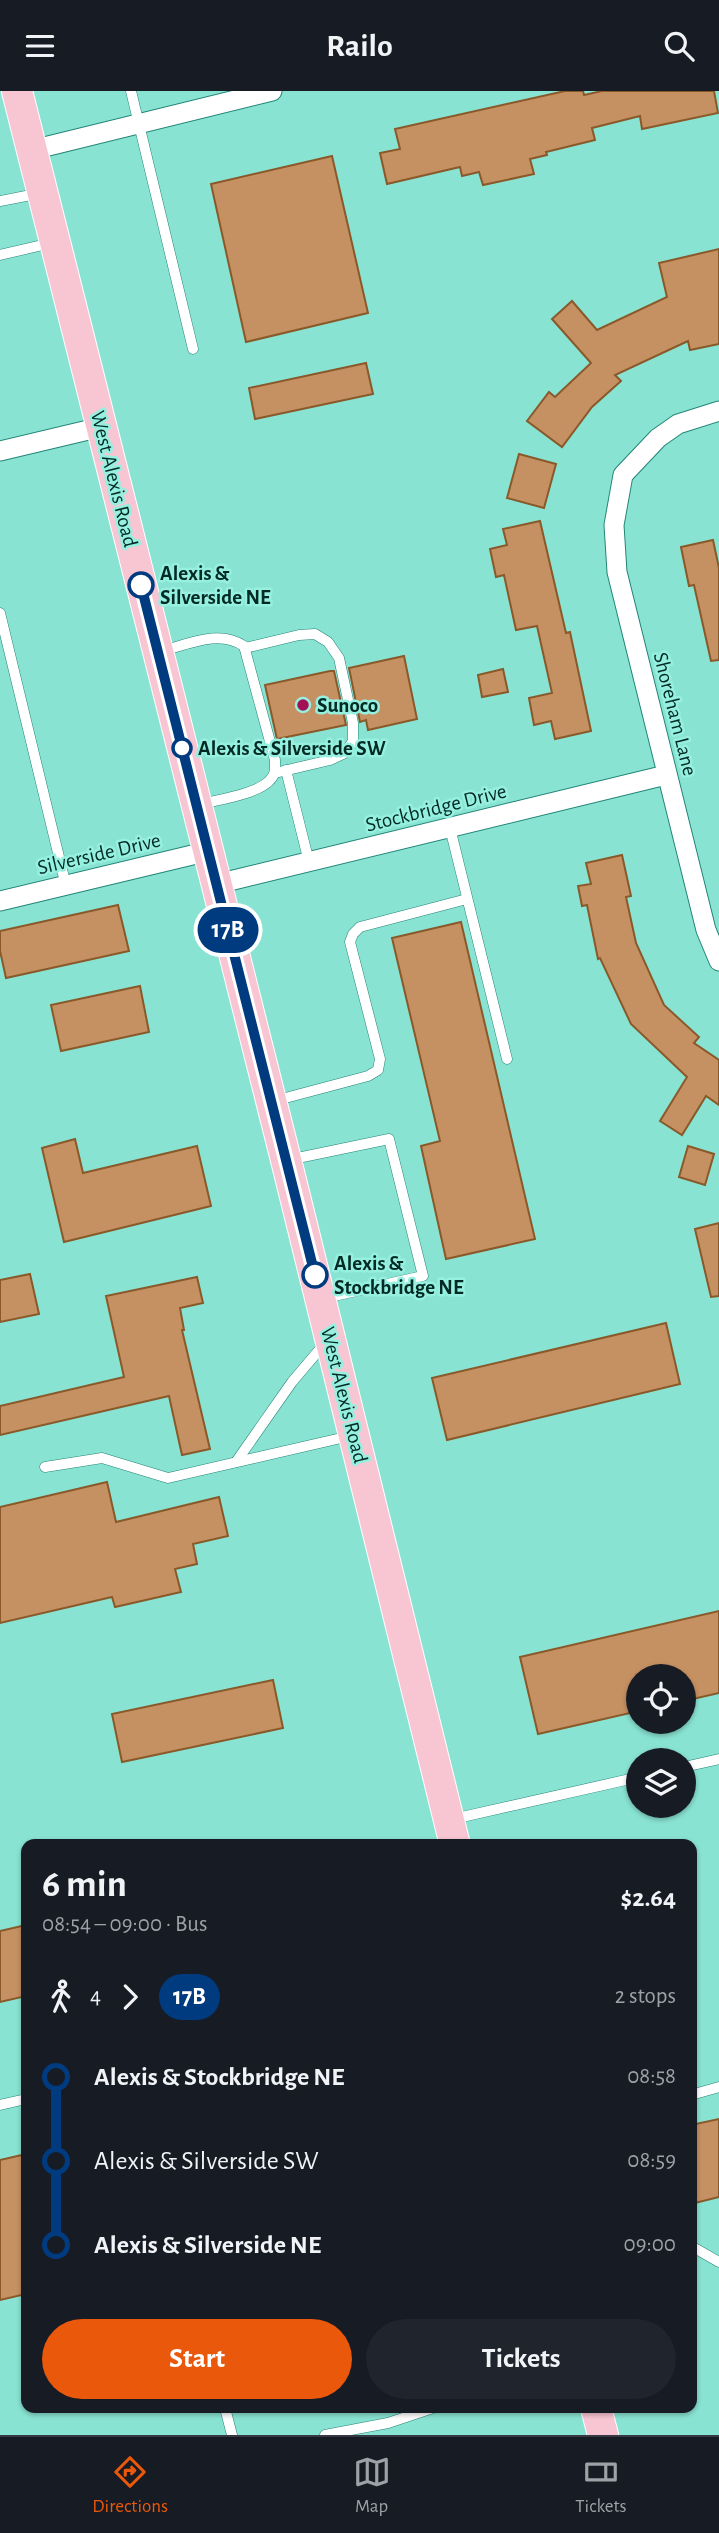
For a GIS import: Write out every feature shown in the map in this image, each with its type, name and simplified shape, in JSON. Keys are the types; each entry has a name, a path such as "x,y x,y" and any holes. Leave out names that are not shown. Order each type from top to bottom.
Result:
{"main road":[{"name":"West Alexis Road","path":"16,101 43,192 452,1832"},
{"path":"597,2413 603,2435"}],"street":[{"path":"32,150 272,91"},
{"name":"Shoreham Lane","path":"719,411 678,424 659,438 623,475 614,525 617,572 706,930 719,961"},
{"path":"0,451 101,427"},
{"name":"Stockbridge Drive","path":"217,884 666,775"},
{"name":"Silverside Drive","path":"0,901 208,852"}],"lane":[{"path":"131,91 194,349"},
{"path":"0,201 43,192"},
{"path":"0,255 55,242"},
{"path":"0,613 66,886"},
{"path":"245,648 299,635 315,634 328,642 339,659 354,723 353,741 345,753 330,760 275,773"},
{"path":"158,652 220,636 232,638 245,648 275,760 275,773 269,782 259,788 197,806"},
{"path":"286,770 309,862"},
{"path":"450,828 507,1059"},
{"path":"271,1102 368,1076 378,1070 380,1059 350,942 353,934 360,927 467,899"},
{"path":"286,1160 389,1139 423,1276 321,1299"},
{"path":"236,1462 292,1382 330,1337"},
{"path":"45,1467 102,1458 169,1478 354,1435"},
{"path":"696,1764 719,1759"},
{"path":"452,1832 626,1781"},
{"path":"697,2093 719,2087"},
{"path":"0,2105 21,2100"},
{"path":"697,2249 719,2262"},
{"path":"226,2413 232,2435"},
{"path":"325,2435 388,2423 418,2413"}],"building":[{"path":"565,91 583,91 584,95 602,91 714,91 718,113 642,129 640,116 592,128 595,140 546,152 547,155 530,159 534,174 483,185 479,172 462,176 460,167 387,184 380,153 400,149 395,129"},
{"path":"332,156 368,313 246,342 211,184"},
{"path":"719,249 719,344 690,350 688,341 615,375 621,381 592,407 562,447 527,421 549,392 555,397 591,363 552,319 572,301 597,330 667,297 659,263"},
{"path":"366,363 373,394 255,419 249,388"},
{"path":"519,454 556,464 544,508 507,498"},
{"path":"540,521 566,633 570,632 591,731 555,739 551,721 534,725 529,698 552,693 537,626 516,630 504,575 496,577 490,549 507,545 503,529"},
{"path":"713,540 719,568 719,660 711,661 694,585 689,586 681,547"},
{"path":"404,656 417,719 368,730 366,720 360,722 349,668"},
{"path":"503,669 508,692 482,697 478,675"},
{"name":"Sunoco","path":"334,671 346,725 277,739 265,685"},
{"path":"622,855 631,896 626,897 636,943 664,1005 699,1037 694,1043 719,1060 719,1105 706,1096 682,1135 660,1121 687,1077 631,1024 600,958 598,959 587,905 582,906 578,886 591,884 586,863"},
{"path":"118,905 129,951 6,978 0,951 0,931"},
{"path":"461,922 535,1239 446,1259 421,1146 440,1141 392,938"},
{"path":"140,986 149,1032 61,1051 51,1005"},
{"path":"75,1139 83,1173 197,1146 211,1206 64,1242 42,1148"},
{"path":"688,1146 714,1154 705,1185 679,1177"},
{"path":"719,1223 719,1296 711,1297 695,1229"},
{"path":"30,1274 39,1314 0,1322 0,1280"},
{"path":"197,1277 203,1303 180,1308 182,1330 210,1449 182,1455 169,1396 0,1435 0,1406 124,1377 106,1296"},
{"path":"666,1323 680,1384 447,1440 432,1378"},
{"path":"107,1482 116,1522 219,1497 228,1536 193,1544 197,1564 175,1569 181,1592 115,1607 112,1597 0,1623 0,1507"},
{"path":"719,1611 719,1693 696,1698 696,1664 626,1664 626,1714 538,1734 520,1657"},
{"path":"273,1680 283,1728 122,1762 112,1714"},
{"path":"21,1926 21,1997 0,2002 0,1931"},
{"path":"719,2119 719,2197 697,2202 697,2124"},
{"path":"21,2155 21,2295 0,2300 0,2160"}],"bus line":[{"name":"17B","path":"141,585 315,1275"}],"place":[{"name":"Alexis & Silverside NE","path":"141,585"},
{"name":"Sunoco","path":"303,705"},
{"name":"Alexis & Silverside SW","path":"182,748"},
{"name":"Alexis & Stockbridge NE","path":"315,1275"}]}
